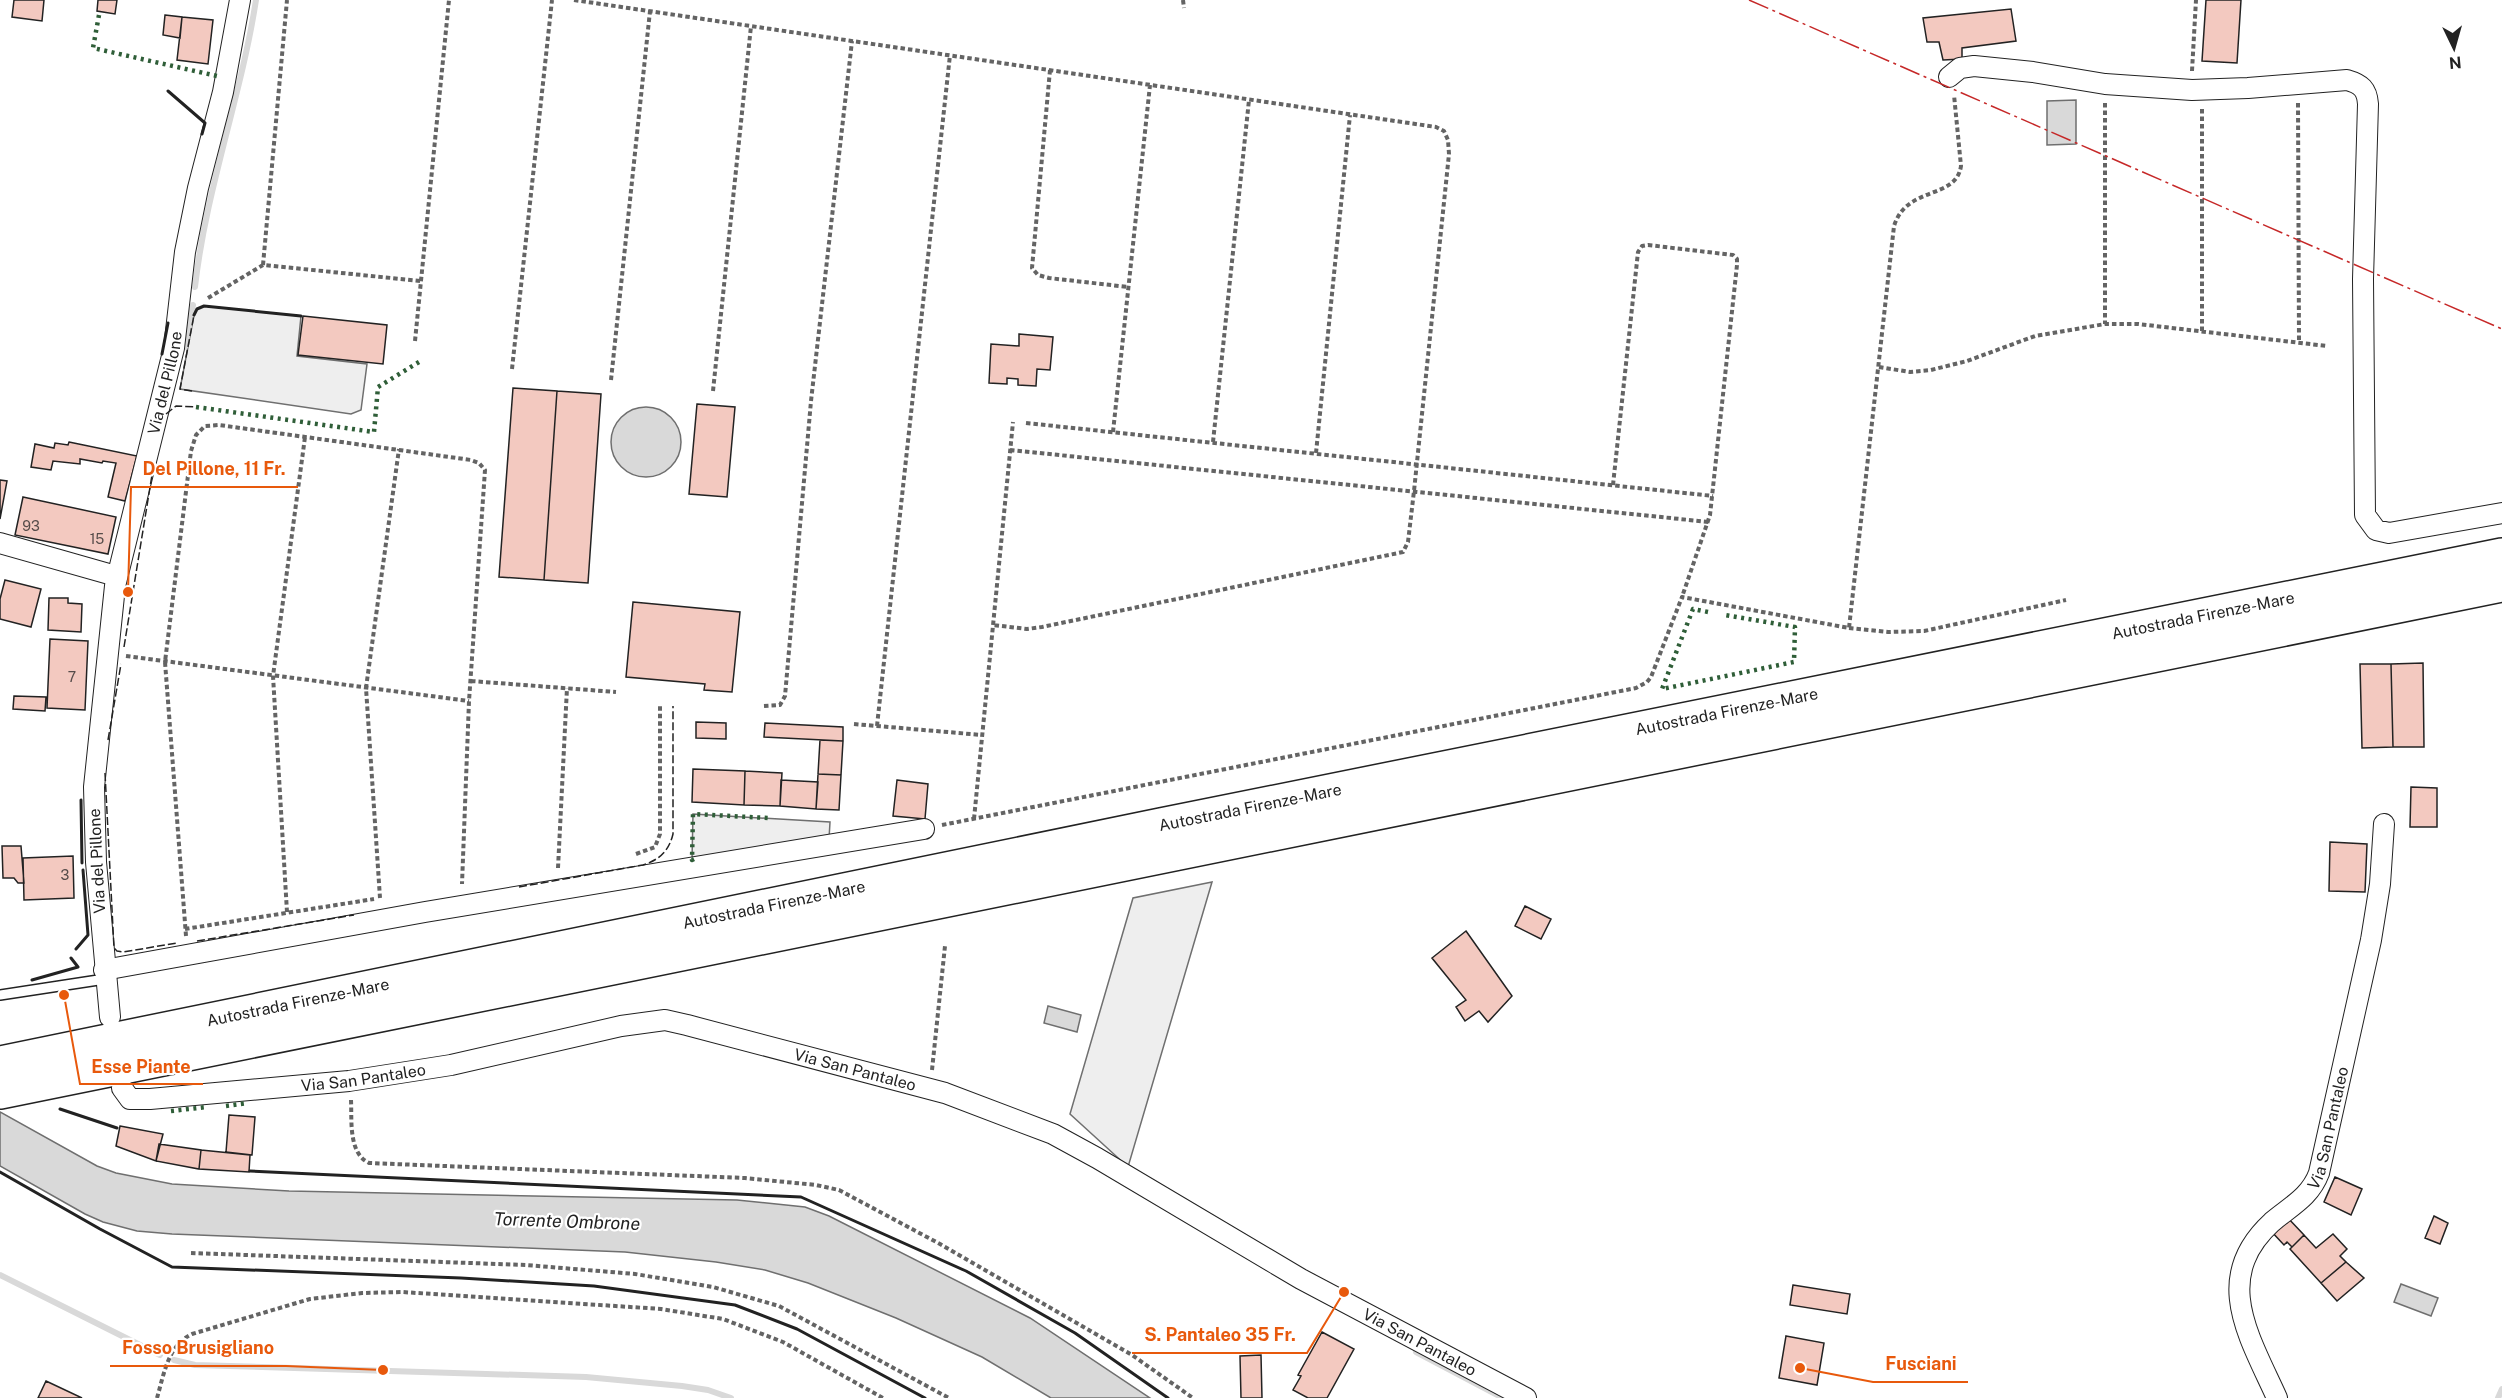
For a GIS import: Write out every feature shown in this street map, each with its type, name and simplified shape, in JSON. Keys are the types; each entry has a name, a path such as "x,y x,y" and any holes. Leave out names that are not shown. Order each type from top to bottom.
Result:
{"highway":[{"name":"Autostrada Firenze-Mare","path":"2,1072 1185,821 2502,555"},
{"name":"Autostrada Firenze-Mare","path":"2,1072 37,1084 2502,585"}],"street":[{"name":"Via del Pillone","path":"110,1017 96,854 94,787 116,576 174,348 185,252 198,188 223,92 240,0"},
{"path":"1949,77 1960,68 1974,66 2033,72 2105,84 2197,90 2347,80 2363,87 2368,98 2363,346 2364,509 2367,521 2376,530 2389,533 2502,513"},
{"path":"0,543 116,576"},
{"name":"Via San Pantaleo","path":"2277,1398 2243,1316 2238,1286 2239,1275 2246,1256 2256,1240 2311,1190 2319,1173 2371,940 2380,884 2384,824"},
{"path":"105,974 413,914 924,829"},
{"name":"Via San Pantaleo","path":"122,1088 129,1099 150,1099 349,1082 451,1065 593,1031 665,1020 930,1089 1053,1134 1301,1279 1526,1398"}],"lane":[{"path":"0,995 105,974"}],"path":[{"path":"263,265 287,0"},
{"path":"415,341 449,0"},
{"path":"512,369 552,0"},
{"path":"574,0 1444,130 1448,140 1449,154 1407,547 1398,554 1042,627 1027,629 993,625"},
{"path":"1184,0 1184,8"},
{"path":"2196,0 2202,331"},
{"path":"611,380 650,11"},
{"path":"713,391 751,26"},
{"path":"764,706 780,705 785,696 811,401 852,41"},
{"path":"877,726 950,56"},
{"path":"1050,70 1032,268 1038,275 1049,278 1128,287"},
{"path":"1849,628 1894,226 1897,217 1907,204 1954,183 1960,172 1956,108 1949,77"},
{"path":"2105,84 2105,324"},
{"path":"2298,84 2299,343"},
{"path":"1113,432 1150,85"},
{"path":"1213,442 1249,100"},
{"path":"1316,453 1350,115"},
{"path":"924,829 1636,688 1647,682 1682,597 1709,522 1737,259 1729,254 1642,246 1637,255 1613,485"},
{"path":"208,298 263,265 421,281"},
{"path":"1880,367 1910,372 1931,370 1967,361 2035,336 2105,324 2138,324 2327,346"},
{"path":"974,819 1013,422"},
{"path":"1026,423 1713,496"},
{"path":"187,942 165,662 191,451 196,435 205,426 399,449 476,461 485,470 469,701 462,884"},
{"path":"288,912 273,676 305,437"},
{"path":"186,929 380,898 366,688 399,449"},
{"path":"1010,450 1709,522"},
{"path":"1682,597 1849,628 1888,632 1924,631 2066,600"},
{"path":"122,656 469,701"},
{"path":"471,681 616,692"},
{"path":"558,868 567,688"},
{"path":"627,856 650,850 657,844 660,834 660,705"},
{"path":"855,724 982,735"},
{"path":"547,870 570,866"},
{"path":"450,886 473,882"},
{"path":"930,1089 945,946"},
{"path":"349,1082 355,1144 359,1156 369,1163 746,1178 816,1185 839,1190 940,1244 1132,1355 1193,1398"},
{"path":"192,1253 526,1265 635,1274 713,1287 779,1306 949,1398"},
{"path":"157,1398 174,1348 183,1338 192,1334 310,1299 362,1293 402,1292 661,1309 723,1319 783,1342 883,1398"}],"shaded area":[{"path":"204,306 301,316 297,356 367,364 361,410 351,414 180,389 194,315 197,309"},
{"path":"693,814 830,822 829,839 692,860"},
{"path":"1212,882 1128,1167 1070,1114 1133,898"}],"water":[{"path":"2076,100 2076,144 2047,145 2047,101"},
{"path":"646,407 659,410 671,417 678,429 681,442 678,455 671,467 659,474 646,477 633,474 621,467 614,455 611,442 614,429 621,417 633,410"},
{"path":"1048,1006 1081,1015 1077,1032 1044,1023"},
{"name":"Torrente Ombrone","path":"0,1112 97,1166 116,1173 172,1184 289,1191 737,1200 805,1207 829,1216 1030,1318 1150,1398 1051,1398 982,1357 896,1318 808,1283 765,1270 625,1252 137,1231 103,1222 85,1214 0,1166"},
{"path":"2401,1284 2438,1298 2431,1316 2394,1302"}],"building":[{"path":"14,0 44,0 42,21 12,17"},
{"path":"98,0 117,0 115,14 97,11"},
{"path":"2206,0 2241,0 2237,63 2202,61"},
{"path":"2011,9 2016,41 1962,48 1962,59 1943,60 1939,42 1927,42 1923,18"},
{"path":"165,15 182,17 180,38 163,35"},
{"path":"182,17 213,20 208,64 177,60"},
{"path":"303,316 387,325 383,364 298,355"},
{"path":"1019,334 1053,337 1050,370 1037,369 1036,386 1018,385 1018,379 1007,378 1007,384 989,383 991,344 1019,346"},
{"path":"513,388 557,391 544,580 499,577"},
{"path":"557,391 601,394 588,583 544,580"},
{"path":"697,404 735,407 727,497 689,494"},
{"path":"69,442 137,456 125,501 108,497 116,463 80,459 80,464 53,461 51,470 31,467 35,444 54,448 55,443 68,445"},
{"path":"0,480 7,481 0,519"},
{"path":"23,497 116,517 108,554 15,535"},
{"path":"5,580 41,589 31,627 0,619 0,599"},
{"path":"49,598 68,598 68,603 82,604 81,632 48,630"},
{"path":"633,602 740,612 732,692 704,690 705,684 626,677"},
{"path":"50,639 88,641 85,710 47,708"},
{"path":"2423,663 2424,747 2393,747 2391,664"},
{"path":"2360,664 2391,664 2393,747 2362,748"},
{"path":"14,696 46,697 45,711 13,709"},
{"path":"696,722 726,723 726,739 696,738"},
{"path":"765,723 843,727 843,741 764,737"},
{"path":"820,740 843,741 841,775 818,774"},
{"path":"693,769 745,771 744,805 692,802"},
{"path":"745,771 782,773 780,806 744,805"},
{"path":"818,774 841,775 839,810 816,809"},
{"path":"781,780 818,782 816,809 780,806"},
{"path":"897,780 928,784 925,819 893,816"},
{"path":"2411,787 2437,788 2437,827 2410,827"},
{"path":"2330,842 2367,844 2365,892 2329,891"},
{"path":"2,846 21,846 24,883 18,883 14,878 3,878"},
{"path":"73,856 74,898 24,900 23,858"},
{"path":"1525,906 1551,919 1541,939 1515,926"},
{"path":"1466,931 1512,996 1488,1022 1479,1011 1465,1021 1456,1007 1466,1000 1432,958"},
{"path":"229,1115 255,1117 252,1155 226,1152"},
{"path":"120,1126 163,1134 156,1161 116,1146"},
{"path":"159,1144 201,1150 199,1169 156,1161"},
{"path":"201,1150 250,1155 249,1172 199,1169"},
{"path":"2335,1177 2362,1189 2351,1215 2324,1202"},
{"path":"2434,1216 2448,1223 2440,1244 2425,1238"},
{"path":"2287,1217 2304,1235 2292,1247 2287,1242 2284,1245 2271,1231"},
{"path":"2333,1234 2347,1249 2340,1256 2346,1262 2321,1283 2290,1249 2304,1235 2316,1248"},
{"path":"2346,1262 2364,1278 2337,1301 2321,1283"},
{"path":"1793,1285 1850,1294 1847,1314 1790,1305"},
{"path":"1322,1332 1354,1349 1327,1398 1308,1398 1293,1390 1301,1376 1298,1375"},
{"path":"1786,1336 1824,1343 1817,1385 1779,1378"},
{"path":"1261,1355 1262,1398 1241,1398 1240,1356"},
{"path":"46,1381 82,1398 38,1398"}],"waterway":[{"path":"195,287 207,214 242,72 256,0"},
{"path":"185,347 193,305"},
{"path":"0,1275 160,1355"},
{"path":"1416,1352 1503,1398"},
{"path":"174,1360 195,1365 586,1377 682,1386 708,1390 731,1398"},
{"path":"2498,1398 2502,1389"}],"hedge":[{"path":"99,15 93,48 217,76"},
{"path":"196,407 374,432 378,387 419,362"},
{"path":"1708,612 1693,609 1662,689 1794,662 1795,627 1725,615"},
{"path":"694,859 692,860 693,814 768,818"},
{"path":"226,1106 248,1103"},
{"path":"171,1111 207,1107"}],"fence":[{"path":"192,391 180,389 194,315"},
{"path":"166,414 176,406 196,407"},
{"path":"124,647 152,475"},
{"path":"108,740 121,664"},
{"path":"519,887 643,865 654,860 666,850 673,834 673,706"},
{"path":"105,773 114,948 123,952 177,943"},
{"path":"197,941 354,915"}],"wall":[{"path":"168,91 205,123 202,134"},
{"path":"194,315 197,309 204,306 301,316"},
{"path":"162,354 168,323"},
{"path":"81,800 82,863"},
{"path":"76,949 88,935 83,870"},
{"path":"32,980 78,967 71,958"},
{"path":"60,1109 117,1128"},
{"path":"250,1171 801,1197 966,1271 1075,1333 1168,1398"},
{"path":"0,1172 172,1267 461,1278 594,1286 735,1305 797,1329 925,1398"}],"power":[{"path":"1749,0 2502,329"}],"place":[{"name":"Del Pillone, 11 Fr.","path":"128,592"},
{"name":"Esse Piante","path":"64,995"},
{"name":"S. Pantaleo 35 Fr.","path":"1344,1292"},
{"name":"Fusciani","path":"1800,1368"},
{"name":"Fosso Brusigliano","path":"383,1370"}]}
